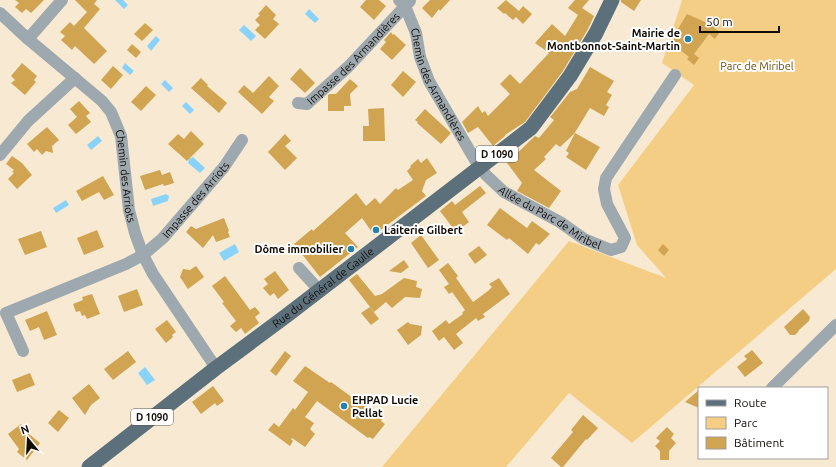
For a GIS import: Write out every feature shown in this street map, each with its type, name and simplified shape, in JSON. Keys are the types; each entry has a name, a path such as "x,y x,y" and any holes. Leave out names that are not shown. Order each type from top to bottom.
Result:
{"main road":[{"name":"Rue du Général de Gaulle","path":"89,467 216,368 531,128 570,76 596,33 612,0"}],"street":[{"path":"28,39 62,0"},
{"name":"Chemin des Armandières","path":"405,2 416,33 420,57 429,81 480,167"},
{"name":"Impasse des Armandières","path":"298,103 307,104 348,67 405,2"},
{"name":"Chemin des Arriots","path":"0,13 28,39 102,101 111,112 120,136 129,210 143,255 153,274 216,368"},
{"name":"Allée du Parc de Miribel","path":"480,167 486,175 504,192 560,222 584,239 611,250 621,247 625,238 607,204 604,188 606,178 675,75"},
{"path":"0,155 28,121 75,78"},
{"name":"Impasse des Arriots","path":"23,351 6,312 126,264 143,255 163,238 205,190 224,167 242,140"},
{"path":"299,268 319,290"},
{"path":"773,387 836,325"}],"green space":[{"name":"Parc de Miribel","path":"682,0 836,0 836,269 632,443 569,393 506,467 382,467 569,241 666,278 637,245 618,185 694,85 662,63"}],"water":[{"path":"115,0 123,0 128,5 124,9"},
{"path":"309,9 319,19 315,23 305,14"},
{"path":"244,25 256,36 251,41 239,30"},
{"path":"156,36 160,40 151,51 147,46"},
{"path":"125,63 134,71 130,75 122,68"},
{"path":"165,80 173,88 169,92 161,84"},
{"path":"186,102 194,110 190,114 182,106"},
{"path":"98,136 102,141 91,150 87,145"},
{"path":"193,157 205,168 200,173 188,163 189,159"},
{"path":"166,194 169,196 168,201 153,206 151,199"},
{"path":"66,200 69,205 56,213 53,208"},
{"path":"235,244 239,252 224,261 219,253"},
{"path":"145,367 155,380 147,385 138,373"}],"building":[{"path":"15,0 44,0 31,13 26,9 22,13 15,7 19,3"},
{"path":"75,0 97,0 94,4 100,9 84,28 107,51 94,64 75,46 72,50 61,40 65,36 60,32 70,22 74,26 87,12"},
{"path":"366,0 379,0 386,6 374,20 360,7"},
{"path":"430,0 450,0 440,11 439,9 432,18 422,8"},
{"path":"506,0 519,11 523,6 532,14 523,24 516,17 513,20 497,8"},
{"path":"575,0 589,0 582,8 594,16 563,71 525,122 505,135 493,146 478,127 468,133 462,122 478,106 482,113 485,111 488,116 510,94 500,84 510,74 520,84 549,53 535,43 552,24 565,36 578,15 568,8"},
{"path":"621,0 641,0 634,11 621,2"},
{"path":"266,5 276,15 273,19 279,24 265,39 255,30 260,25 255,20"},
{"name":"Mairie de Montbonnot-Saint-Martin","path":"687,14 714,26 713,27 720,32 715,39 709,34 694,54 699,58 694,65 687,59 689,57 670,42"},
{"path":"145,23 153,30 142,41 134,34"},
{"path":"391,32 406,45 392,60 380,49 386,42 384,40"},
{"path":"132,44 141,52 136,58 127,50"},
{"path":"22,63 37,76 34,80 36,82 25,95 11,83 15,80 11,76"},
{"path":"113,66 123,75 111,89 101,80"},
{"path":"590,67 614,81 607,92 612,95 606,105 609,107 604,116 590,108 574,134 560,147 556,144 544,157 546,159 534,170 561,191 549,208 517,191 522,183 507,163 535,136 539,138 554,120 550,117 570,92 577,89"},
{"path":"300,68 315,83 305,93 290,79"},
{"path":"403,71 416,82 403,97 391,85"},
{"path":"269,76 279,86 269,97 274,101 262,114 238,92 244,85 253,93"},
{"path":"201,78 208,85 207,86 227,103 219,113 191,88"},
{"path":"350,79 358,86 350,94 351,106 344,106 344,111 328,111 328,95 336,94"},
{"path":"146,86 156,95 141,111 131,102"},
{"path":"79,101 90,113 86,116 91,122 76,134 68,125 77,117 70,109"},
{"path":"384,108 385,141 363,141 363,126 369,126 368,109"},
{"path":"425,109 451,133 441,144 415,120"},
{"path":"47,127 59,140 52,146 53,153 46,151 42,155 37,149 34,152 27,144"},
{"path":"191,131 204,144 187,161 168,144 178,134 184,139"},
{"path":"575,133 600,147 586,170 566,157 569,153 566,151"},
{"path":"285,134 291,141 285,146 297,158 285,170 268,152"},
{"path":"12,156 22,163 32,175 17,189 8,179 14,173 12,172 14,170 6,164"},
{"path":"427,158 437,173 426,180 422,191 426,196 374,235 362,218 345,233 358,247 320,277 294,244 312,229 313,231 356,193 366,206 375,198 380,204 396,188 398,190 413,180 407,171 411,167 410,166 418,159 421,163"},
{"path":"160,170 162,175 170,172 174,183 164,186 163,184 145,190 140,176"},
{"path":"103,176 114,195 104,200 99,192 82,201 76,191"},
{"path":"480,186 486,193 462,212 469,222 456,232 440,211 452,201 455,205"},
{"path":"500,208 527,228 532,221 550,234 539,245 536,243 528,254 509,238 507,240 487,225"},
{"path":"224,218 230,237 216,242 213,235 203,248 186,232 191,226 196,229"},
{"path":"97,230 104,247 84,255 77,238"},
{"path":"41,231 47,247 25,255 18,239"},
{"path":"421,235 439,260 428,268 411,243"},
{"path":"663,244 669,250 664,256 658,250"},
{"path":"479,246 487,255 475,264 468,254"},
{"path":"404,260 409,267 401,273 389,271"},
{"path":"448,263 458,276 456,278 473,302 492,287 489,284 499,278 510,294 483,314 485,317 478,321 476,318 456,334 463,343 454,350 444,337 439,341 432,331 446,320 449,324 463,314 462,313 465,310 452,292 449,294 444,287 449,284 439,270"},
{"path":"196,266 204,277 188,289 180,277 183,269 190,270"},
{"path":"275,271 289,290 278,299 274,293 270,296 263,288 268,284 264,279"},
{"path":"357,274 375,296 382,294 404,278 417,281 416,287 422,289 420,298 405,297 392,308 386,302 374,312 349,280"},
{"path":"225,276 250,310 255,307 260,313 255,317 259,323 245,334 241,328 236,332 230,326 236,321 222,303 224,302 212,286"},
{"path":"137,289 143,305 124,312 118,296"},
{"path":"92,294 100,314 87,319 85,315 82,316 80,311 76,312 73,304 83,300 82,297"},
{"path":"370,307 379,319 371,325 361,313"},
{"path":"803,309 810,317 809,321 795,335 790,335 784,327"},
{"path":"47,311 57,335 44,340 39,327 30,331 25,320"},
{"path":"167,320 176,332 166,343 155,329"},
{"path":"408,322 410,324 422,326 421,335 408,345 397,330"},
{"path":"752,350 763,363 745,377 737,367 747,359 744,356"},
{"path":"128,351 136,362 113,380 104,369"},
{"path":"285,351 291,356 276,376 270,371"},
{"name":"EHPAD Lucie Pellat","path":"305,366 330,383 331,382 382,419 381,421 385,424 373,439 368,438 317,401 305,417 314,423 310,429 315,434 305,447 292,438 291,439 293,441 290,446 268,430 274,423 279,427 293,408 295,410 308,392 293,381"},
{"path":"30,373 35,385 17,392 12,380"},
{"path":"89,384 100,398 91,405 85,415 72,398"},
{"path":"213,386 224,401 217,406 215,403 201,414 192,402"},
{"path":"698,391 698,408 685,402"},
{"path":"59,410 69,418 58,432 48,423"},
{"path":"583,415 598,428 587,440 586,439 563,467 561,467 551,458 573,432 571,430"},
{"path":"21,424 29,434 40,443 27,460 17,452 19,449 8,434"},
{"path":"667,427 674,434 671,438 676,443 669,451 669,460 660,460 660,451 655,446 660,441 656,438"}],"place":[{"name":"Mairie de Montbonnot-Saint-Martin","path":"688,39"},
{"name":"Laiterie Gilbert","path":"376,230"},
{"name":"Dôme immobilier","path":"351,249"},
{"name":"EHPAD Lucie Pellat","path":"344,406"}]}
